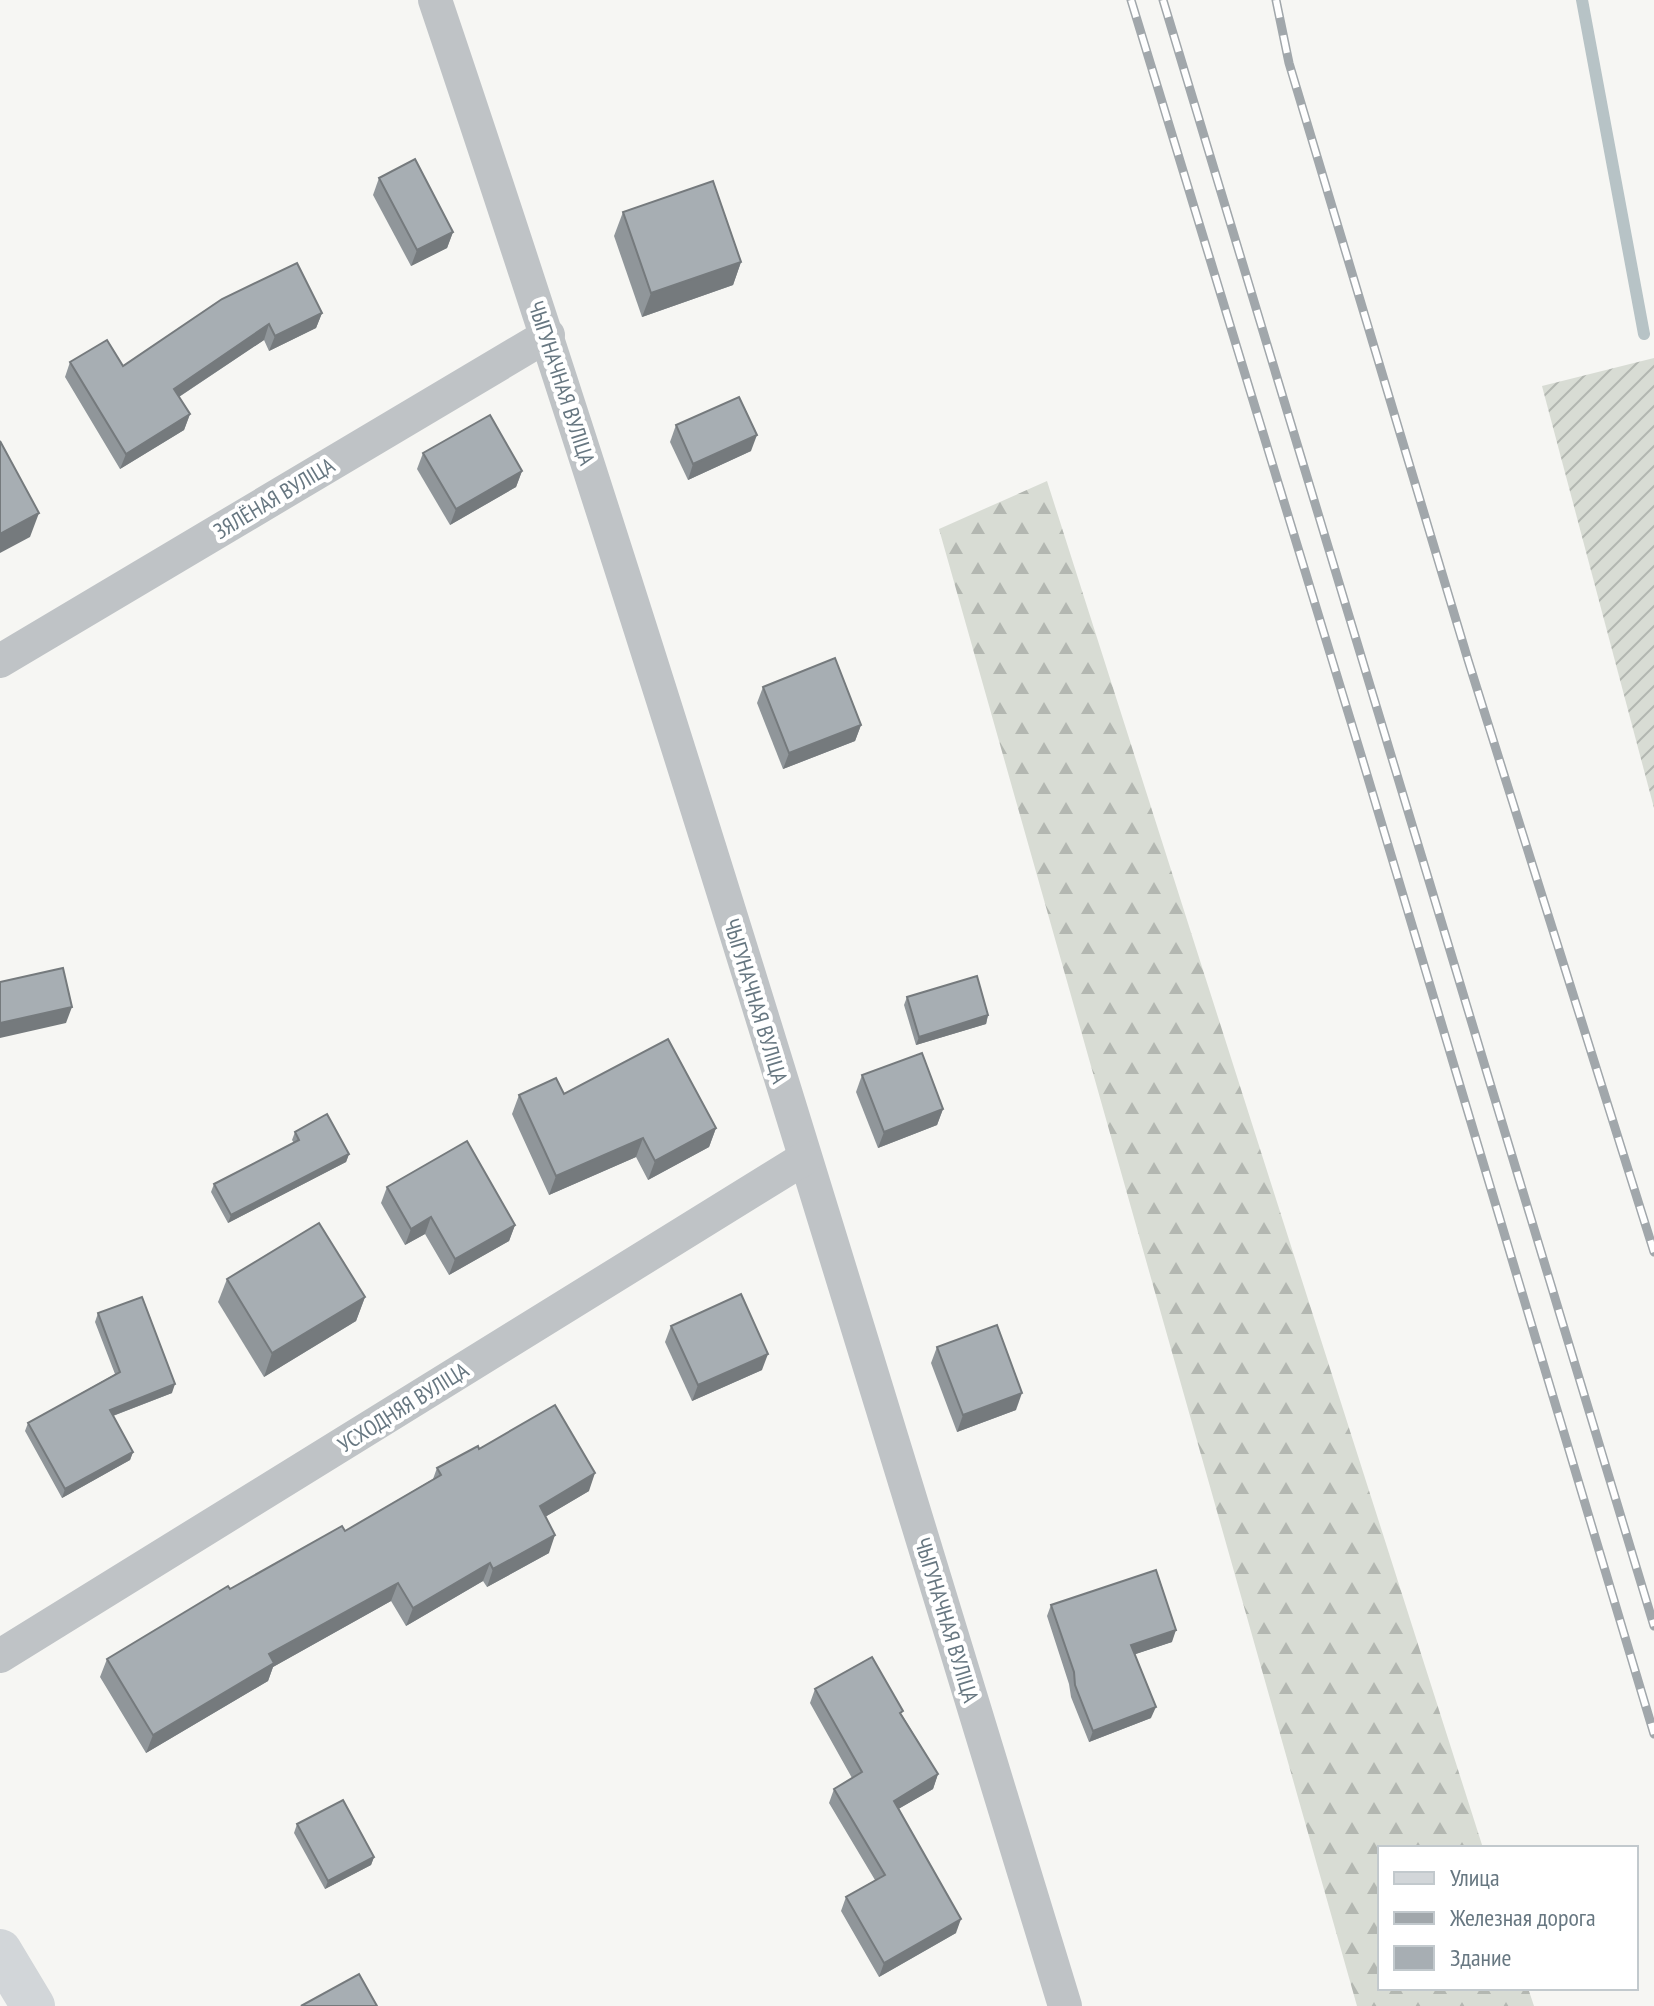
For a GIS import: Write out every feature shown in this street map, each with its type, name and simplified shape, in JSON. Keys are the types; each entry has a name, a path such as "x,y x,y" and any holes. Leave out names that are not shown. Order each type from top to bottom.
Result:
{"main road":[{"path":"0,1951 33,2006"}],"street":[{"name":"ЧЫГУНАЧНАЯ ВУЛІЦА","path":"435,0 548,335 1065,2006"},
{"name":"ЗЯЛЁНАЯ ВУЛІЦА","path":"0,661 548,335"},
{"name":"УСХОДНЯЯ ВУЛІЦА","path":"0,1656 805,1158"}],"green space":[{"path":"1654,358 1654,808 1542,386"},
{"path":"1047,481 1482,1846 1378,1846 1378,1990 1529,1990 1534,2006 1357,2006 939,529"}],"building":[{"path":"415,159 453,232 417,250 379,178"},
{"path":"713,181 741,262 651,293 623,212"},
{"path":"297,263 322,313 275,336 269,324 174,389 190,414 126,454 70,362 107,340 123,366 222,299"},
{"path":"739,397 757,435 693,464 676,425"},
{"path":"490,415 522,471 456,509 423,453"},
{"path":"0,441 39,513 0,534"},
{"path":"835,658 861,725 789,753 763,687"},
{"path":"63,968 72,1007 0,1023 0,982"},
{"path":"977,976 988,1015 919,1037 907,997"},
{"path":"668,1039 716,1128 655,1161 643,1138 556,1176 519,1095 556,1078 564,1094"},
{"path":"922,1053 943,1109 884,1132 862,1075"},
{"path":"327,1114 349,1154 231,1215 214,1184 299,1140 295,1132"},
{"path":"467,1141 515,1225 455,1259 431,1217 411,1229 387,1187"},
{"path":"319,1223 365,1297 272,1353 227,1279"},
{"path":"741,1294 768,1354 698,1385 671,1326"},
{"path":"142,1297 175,1384 110,1410 133,1452 65,1489 28,1423 120,1372 98,1313"},
{"path":"997,1325 1022,1393 963,1415 937,1347"},
{"path":"555,1405 595,1473 540,1506 555,1535 493,1569 490,1563 413,1608 398,1583 269,1654 274,1663 153,1735 107,1659 228,1586 230,1589 342,1526 345,1531 441,1475 437,1468 478,1446 479,1449"},
{"path":"1156,1570 1176,1630 1131,1645 1156,1707 1093,1731 1075,1685 1074,1672 1051,1605"},
{"path":"872,1657 903,1711 900,1713 938,1774 894,1801 961,1919 884,1963 846,1897 885,1875 834,1789 862,1772 815,1689"},
{"path":"343,1800 374,1857 328,1881 297,1824"},
{"path":"359,1974 377,2006 301,2006"}],"waterway":[{"path":"1582,0 1644,334"}],"railway":[{"path":"1131,0 1654,1734"},
{"path":"1163,0 1654,1626"},
{"path":"1276,0 1289,63 1468,660 1654,1252"}]}
